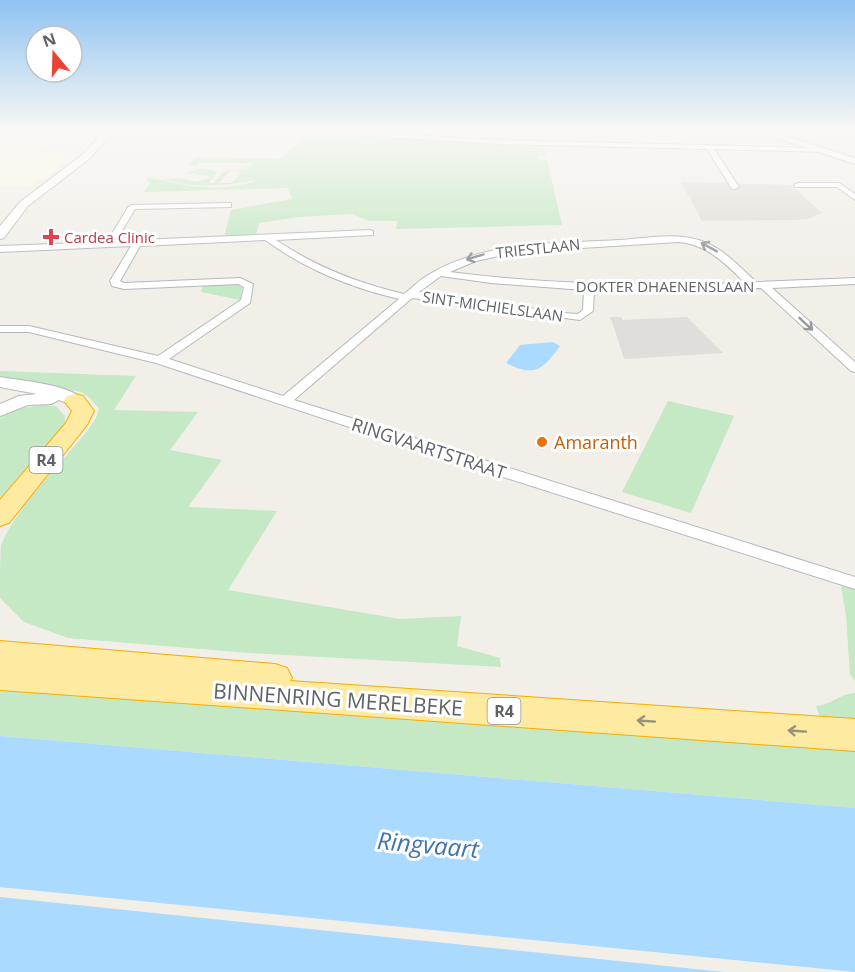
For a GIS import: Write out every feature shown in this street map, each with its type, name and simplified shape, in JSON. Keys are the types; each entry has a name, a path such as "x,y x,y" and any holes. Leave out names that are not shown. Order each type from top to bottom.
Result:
{"highway":[{"name":"R4","path":"0,517 76,425 83,411 75,401"},
{"name":"BINNENRING MERELBEKE","path":"5,657 303,697 855,735"}],"main road":[{"path":"0,235 21,206 62,174"},
{"path":"0,382 59,393 75,401"},
{"path":"0,410 40,398 75,401"}],"street":[{"path":"727,174 735,187"},
{"path":"798,185 839,185 855,198"},
{"path":"110,244 132,207 228,205"},
{"path":"0,249 370,233"},
{"name":"SINT-MICHIELSLAAN","path":"266,237 306,265 330,277 407,296 580,317 588,311 589,288"},
{"name":"TRIESTLAAN","path":"285,401 407,296 439,273 462,261 508,249 681,240 702,243 714,248 855,368"},
{"path":"137,243 118,274 116,284 124,286 240,281 249,286 246,301 160,360"},
{"name":"DOKTER DHAENENSLAAN","path":"439,273 529,284 589,288 654,289 855,281"},
{"name":"RINGVAARTSTRAAT","path":"0,329 28,329 160,360 439,452 855,583"}],"shaded area":[{"path":"0,174 49,174 33,186 0,185"},
{"path":"681,182 791,185 822,213 807,219 796,220 702,221"},
{"path":"609,317 621,317 623,320 687,317 723,353 624,359"}],"green space":[{"path":"198,174 215,174 209,183 213,183 221,174 227,174 219,183 232,183 239,174 550,174 562,225 396,229 397,221 369,221 352,214 299,217 259,223 256,235 224,237 231,210 292,199 288,188 144,192 151,182 147,182 148,178 207,187 231,186 255,180 233,184 198,185 164,179 180,178 196,182 211,177"},
{"path":"235,284 242,287 240,300 201,292 203,285"},
{"path":"0,371 136,376 114,410 198,412 170,450 222,460 188,507 277,511 228,590 400,619 461,616 457,646 500,658 501,667 249,653 68,638 24,622 0,598 1,546 16,517 88,430 99,409 90,398 81,392 0,378"},
{"path":"668,401 734,416 691,513 622,492"},
{"path":"41,405 56,406 65,416 65,423 0,498 0,418 16,409"},
{"path":"841,586 855,589 855,681 850,674 846,615"},
{"path":"0,689 855,749 855,808 0,736"},
{"path":"855,693 855,723 821,720 816,706"}],"water":[{"path":"553,342 560,346 538,369 524,370 506,363 520,345"},
{"name":"Ringvaart","path":"0,736 855,808 855,972 0,887"},
{"path":"0,897 724,972 0,972"}],"place":[{"name":"Cardea Clinic","path":"51,237"},
{"name":"Amaranth","path":"542,442"}]}
